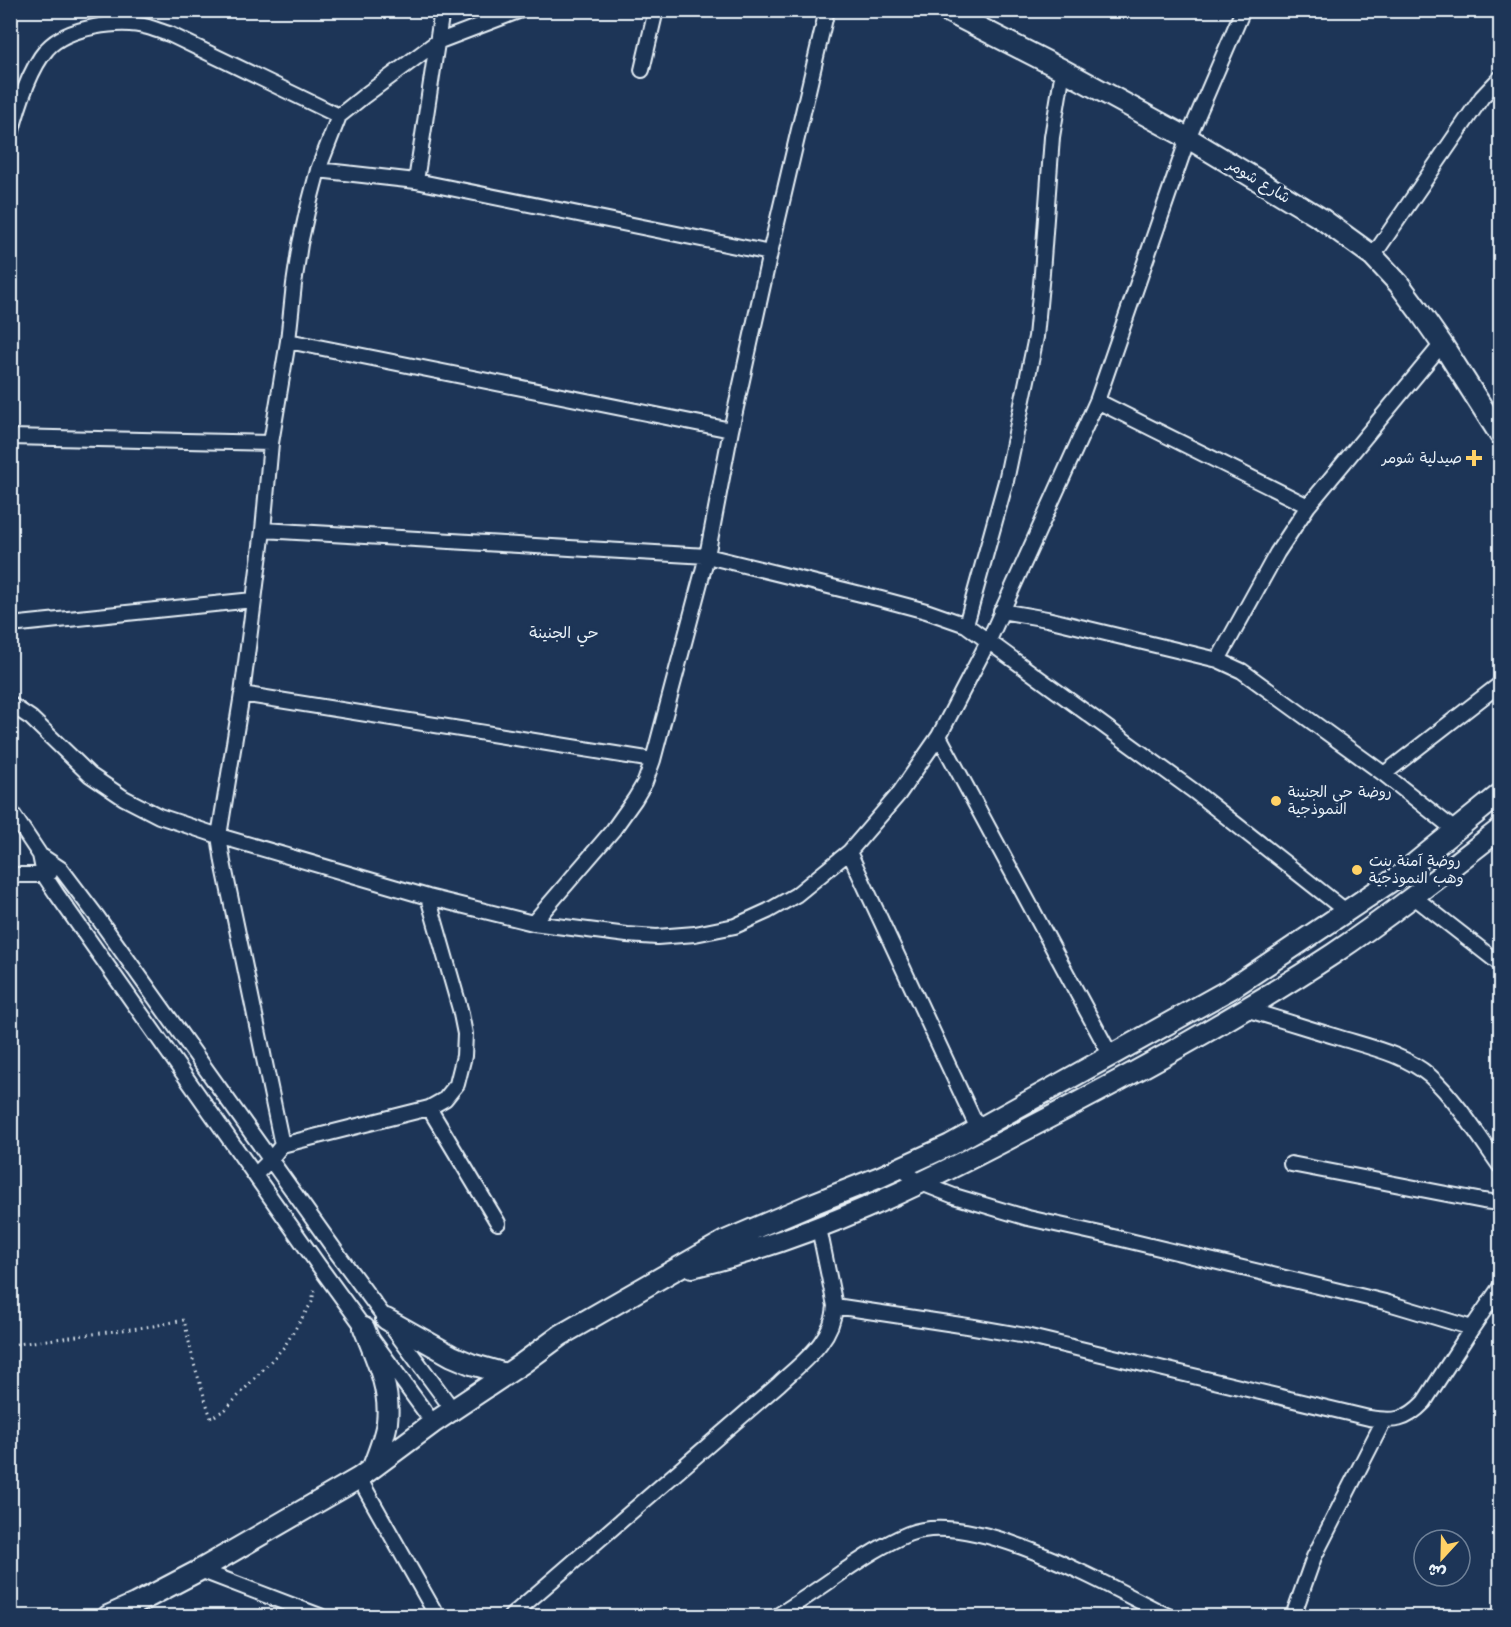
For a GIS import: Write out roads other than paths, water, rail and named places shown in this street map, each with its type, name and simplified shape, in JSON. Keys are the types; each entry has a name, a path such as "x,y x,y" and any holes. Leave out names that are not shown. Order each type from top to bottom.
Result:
{"street":[{"path":"416,181 442,10"},
{"path":"282,1145 222,862 219,836 242,694 263,530 271,443 288,341 300,244 318,170 339,116 437,42 521,10"},
{"path":"642,70 656,10"},
{"path":"533,923 613,830 640,790 653,760 708,556 731,430 827,10"},
{"name":"شارع شومر","path":"945,10 1063,70 1188,138 1322,219 1373,256 1399,284 1443,344 1500,435"},
{"path":"10,704 31,718 90,775 124,798 159,816 219,836 428,897 533,923 657,937 695,934 735,926 768,911 796,895 849,852 898,795 939,736 988,640 1097,401 1188,138 1243,10"},
{"path":"10,138 33,70 48,47 70,34 99,26 123,24 146,26 170,34 339,116"},
{"path":"966,625 1006,481 1036,337 1052,137 1063,70"},
{"path":"1373,256 1482,97 1500,78"},
{"path":"318,170 416,181 770,252"},
{"path":"288,341 731,430"},
{"path":"1218,660 1271,563 1308,506 1443,344"},
{"path":"1097,401 1308,506"},
{"path":"10,437 271,443"},
{"path":"263,530 708,556 926,611 966,625 1204,799 1347,912"},
{"path":"10,625 253,600"},
{"path":"1001,611 1057,621 1218,660 1242,671 1384,774 1456,831"},
{"path":"1384,774 1500,684"},
{"path":"242,694 653,760"},
{"path":"939,736 1111,1056"},
{"path":"108,1617 135,1610 366,1472 561,1335 725,1241 950,1145 1232,988 1399,876 1500,794"},
{"path":"10,810 40,855 60,869 98,918 270,1160 453,1410"},
{"path":"669,1273 729,1258 819,1228 921,1183 1072,1105 1245,1009 1332,954 1414,897 1500,829"},
{"path":"849,852 978,1129"},
{"path":"40,855 44,875 319,1266 433,1423"},
{"path":"10,875 44,875 60,869"},
{"path":"255,1174 282,1145 429,1108 445,1100 457,1084 464,1056 465,1034 428,897"},
{"path":"1414,897 1500,964"},
{"path":"1245,1009 1368,1046 1410,1062 1431,1077 1450,1098 1500,1166"},
{"path":"429,1108 498,1223"},
{"path":"1291,1164 1500,1203"},
{"path":"900,1168 921,1183 954,1196 1028,1218 1385,1302 1472,1328"},
{"path":"511,1617 779,1384 820,1345 831,1328 835,1306 819,1228"},
{"path":"835,1306 1026,1336 1384,1420 1398,1419 1414,1413 1424,1402 1500,1287"},
{"path":"386,1319 452,1356 506,1374"},
{"path":"364,1328 383,1377 387,1400 387,1423 366,1472 437,1617"},
{"path":"1293,1617 1314,1557 1384,1420"},
{"path":"777,1617 875,1550 910,1533 929,1529 946,1529 998,1538 1076,1570 1167,1617"},
{"path":"200,1570 320,1616"}],"place":[{"name":"صيدلية شومر","path":"1474,458"},
{"name":"روضة حي الجنينة النموذجية","path":"1276,801"},
{"name":"روضة آمنة بنت وهب النموذجية","path":"1357,870"}],"district":[{"name":"حي الجنينة","path":"564,632"}]}
